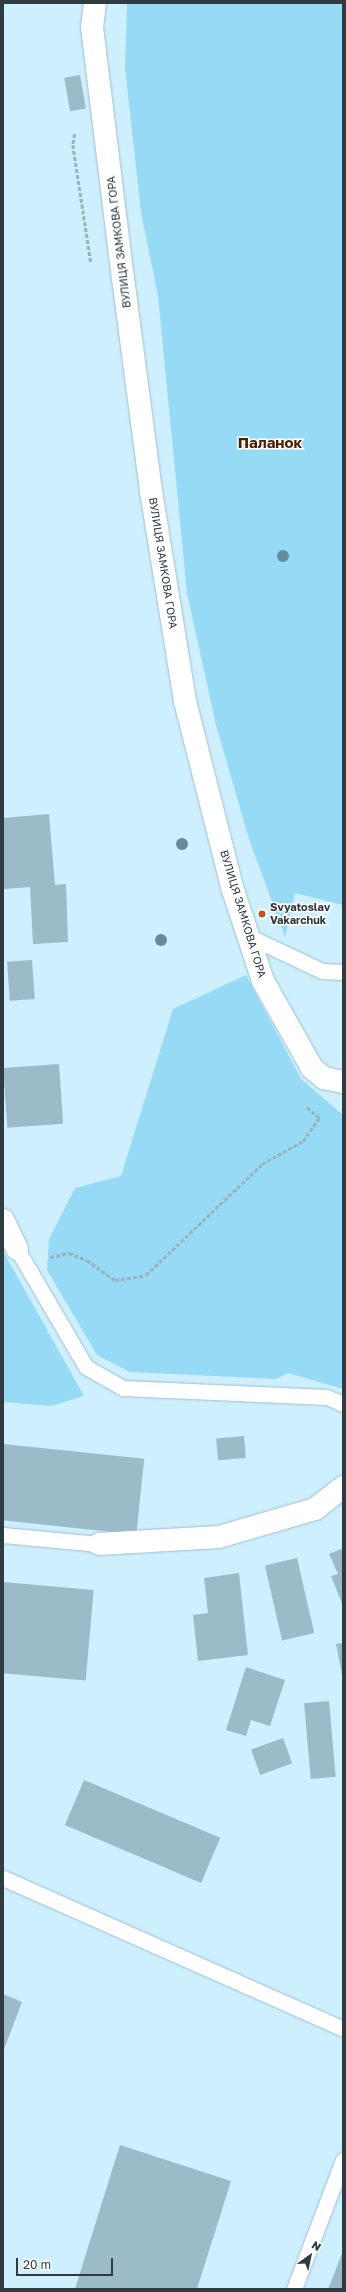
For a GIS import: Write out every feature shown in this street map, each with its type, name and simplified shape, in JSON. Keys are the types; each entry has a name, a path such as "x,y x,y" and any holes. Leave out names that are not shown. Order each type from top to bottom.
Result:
{"street":[{"name":"ВУЛИЦЯ ЗАМКОВА ГОРА","path":"95,3 92,26 124,286 151,491 184,693 232,887 263,980 312,1068 324,1078 343,1082"},
{"path":"3,1220 20,1256"},
{"path":"99,1544 219,1537 315,1509 343,1487"}],"lane":[{"path":"248,936 322,971 343,972"},
{"path":"20,1256 86,1367 124,1388 327,1397 343,1404"},
{"path":"3,1535 99,1544"},
{"path":"3,1878 343,2029"},
{"path":"294,2289 343,2160"}],"path":[{"path":"20,1256 69,1253 87,1260 114,1280 146,1275 262,1164 303,1141 319,1118 306,1108"}],"shaded area":[{"path":"127,3 343,3 343,905 295,893 285,937 249,839 216,725 187,593 158,296 141,212 125,68"},
{"path":"246,975 301,1079 343,1115 343,1389 288,1373 276,1379 130,1372 97,1355 47,1270 49,1239 75,1188 121,1176 173,1009"},
{"path":"3,1251 84,1396 51,1406 3,1402"}],"building":[{"path":"80,75 86,108 70,111 64,78"},
{"path":"49,814 55,885 66,884 68,942 33,944 30,887 4,889 3,818"},
{"path":"32,960 35,999 10,1001 7,962"},
{"path":"59,1064 63,1124 7,1128 3,1068"},
{"path":"244,1436 246,1458 218,1460 216,1438"},
{"path":"3,1444 144,1459 136,1534 3,1520"},
{"path":"343,1548 343,1606 331,1576 338,1574 329,1554"},
{"path":"297,1558 314,1633 282,1640 265,1565"},
{"path":"239,1573 248,1655 198,1661 193,1615 208,1613 204,1578"},
{"path":"3,1582 94,1590 86,1681 3,1673"},
{"path":"343,1643 343,1674 342,1674 336,1644"},
{"path":"246,1667 285,1680 270,1726 251,1720 246,1736 226,1730"},
{"path":"329,1701 336,1777 311,1779 304,1703"},
{"path":"283,1738 292,1763 260,1775 251,1750"},
{"path":"84,1780 220,1838 201,1883 65,1825"},
{"path":"3,1994 22,2002 3,2052"},
{"path":"120,2145 231,2181 197,2289 75,2289"},
{"path":"343,2251 343,2289 328,2289"}],"place":[{"name":"Svyatoslav Vakarchuk","path":"262,914"}],"district":[{"name":"Паланок","path":"270,443"}]}
